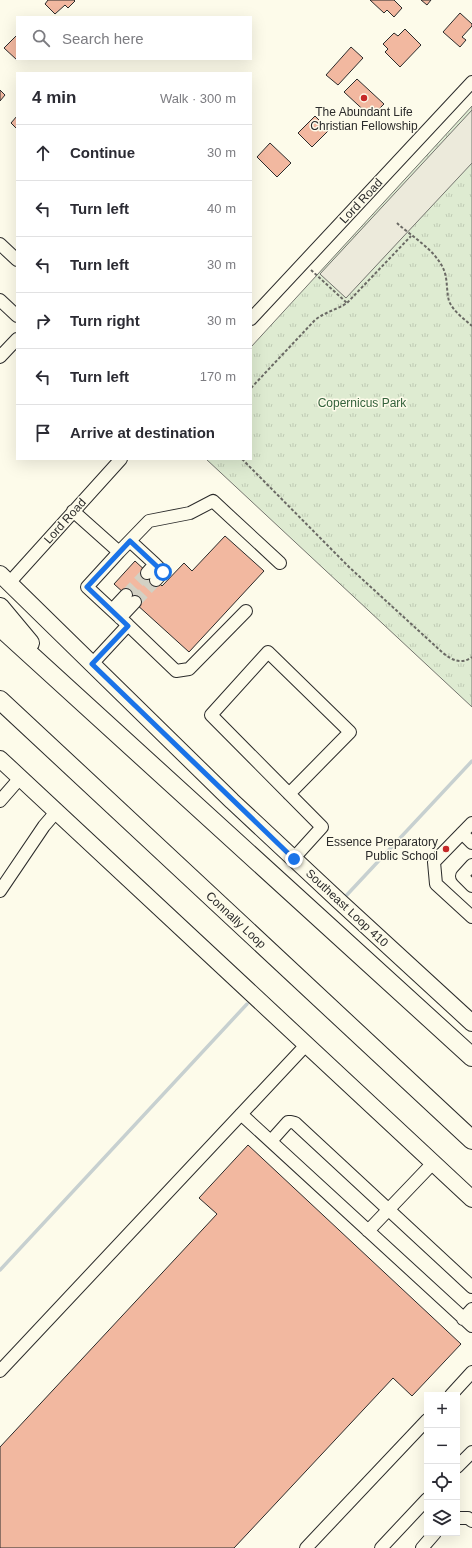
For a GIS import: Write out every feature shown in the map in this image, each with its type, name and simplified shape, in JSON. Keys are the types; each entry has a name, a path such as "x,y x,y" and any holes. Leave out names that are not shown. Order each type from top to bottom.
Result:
{"highway":[{"path":"0,607 65,688"},
{"path":"0,627 65,688 472,1057"},
{"name":"Connally Loop","path":"0,700 472,1140"}],"main road":[{"name":"Southeast Loop 410","path":"5,579 294,859 472,1023"},
{"path":"0,759 472,1199"}],"street":[{"name":"Lord Road","path":"252,318 472,82"},
{"path":"0,244 16,259"},
{"path":"0,300 16,315"},
{"path":"0,358 16,340"},
{"name":"Lord Road","path":"5,579 74,511 120,460"},
{"path":"246,611 189,669 176,671 87,587 149,521 190,513 213,501 280,563"},
{"path":"74,511 119,552"},
{"path":"130,541 155,572"},
{"path":"92,664 131,599"},
{"path":"290,794 350,732 268,652 211,715 322,827 294,859"},
{"path":"0,800 20,778"},
{"path":"0,891 44,826 56,812"},
{"path":"472,822 434,862 436,884 472,917"},
{"path":"462,833 472,843"},
{"path":"472,865 462,876 472,886"},
{"path":"0,1371 306,1045"},
{"path":"242,1114 468,1323 472,1309"},
{"path":"271,1141 288,1122 295,1123 472,1287"},
{"path":"368,1231 433,1163"},
{"path":"454,1392 472,1372"},
{"path":"306,1548 424,1423"},
{"path":"460,1465 472,1452"},
{"path":"381,1548 426,1500"},
{"path":"460,1518 468,1518 472,1521"},
{"path":"422,1548 432,1536"}],"path":[{"path":"397,223 426,247 442,266 447,280 449,300 457,312 472,326"},
{"path":"252,387 315,320 322,314 340,308 346,303 411,236"},
{"path":"303,263 346,303"},
{"path":"243,460 349,567 443,653 456,661 468,660 472,657"}],"green space":[{"name":"Copernicus Park","path":"472,106 472,707 207,460 252,460 252,346"}],"shaded area":[{"path":"472,110 472,163 346,298 320,274"}],"building":[{"path":"48,0 75,1 68,8 65,5 55,14 45,4"},
{"path":"370,0 394,0 402,8 394,17 387,10 384,13"},
{"path":"421,0 431,0 427,5"},
{"path":"460,13 472,24 472,26 462,37 466,40 460,47 443,32"},
{"path":"405,29 421,45 400,67 385,52 388,49 383,44 394,33 398,36"},
{"path":"16,36 16,59 4,48"},
{"path":"351,47 363,58 338,85 326,75"},
{"name":"The Abundant Life Christian Fellowship","path":"357,79 384,104 371,117 344,92"},
{"path":"0,90 5,95 0,101"},
{"path":"315,116 329,130 312,147 298,133"},
{"path":"16,117 16,128 11,123"},
{"path":"270,143 291,163 277,177 257,157"},
{"path":"225,536 264,571 189,652 114,584 135,561 162,586 184,563 192,571"},
{"path":"248,1145 461,1344 412,1396 393,1378 234,1548 0,1548 0,1447 217,1214 199,1198"}],"waterway":[{"path":"344,898 472,761"},
{"path":"0,1270 247,1004"}],"tunnel":[{"path":"126,595 147,573"},
{"path":"135,602 156,580"}],"place":[{"name":"The Abundant Life Christian Fellowship","path":"364,98"},
{"name":"Essence Preparatory Public School","path":"446,849"}],"route":[{"path":"163,572 130,541 87,587 128,626 92,664 232,801 294,859"}]}
